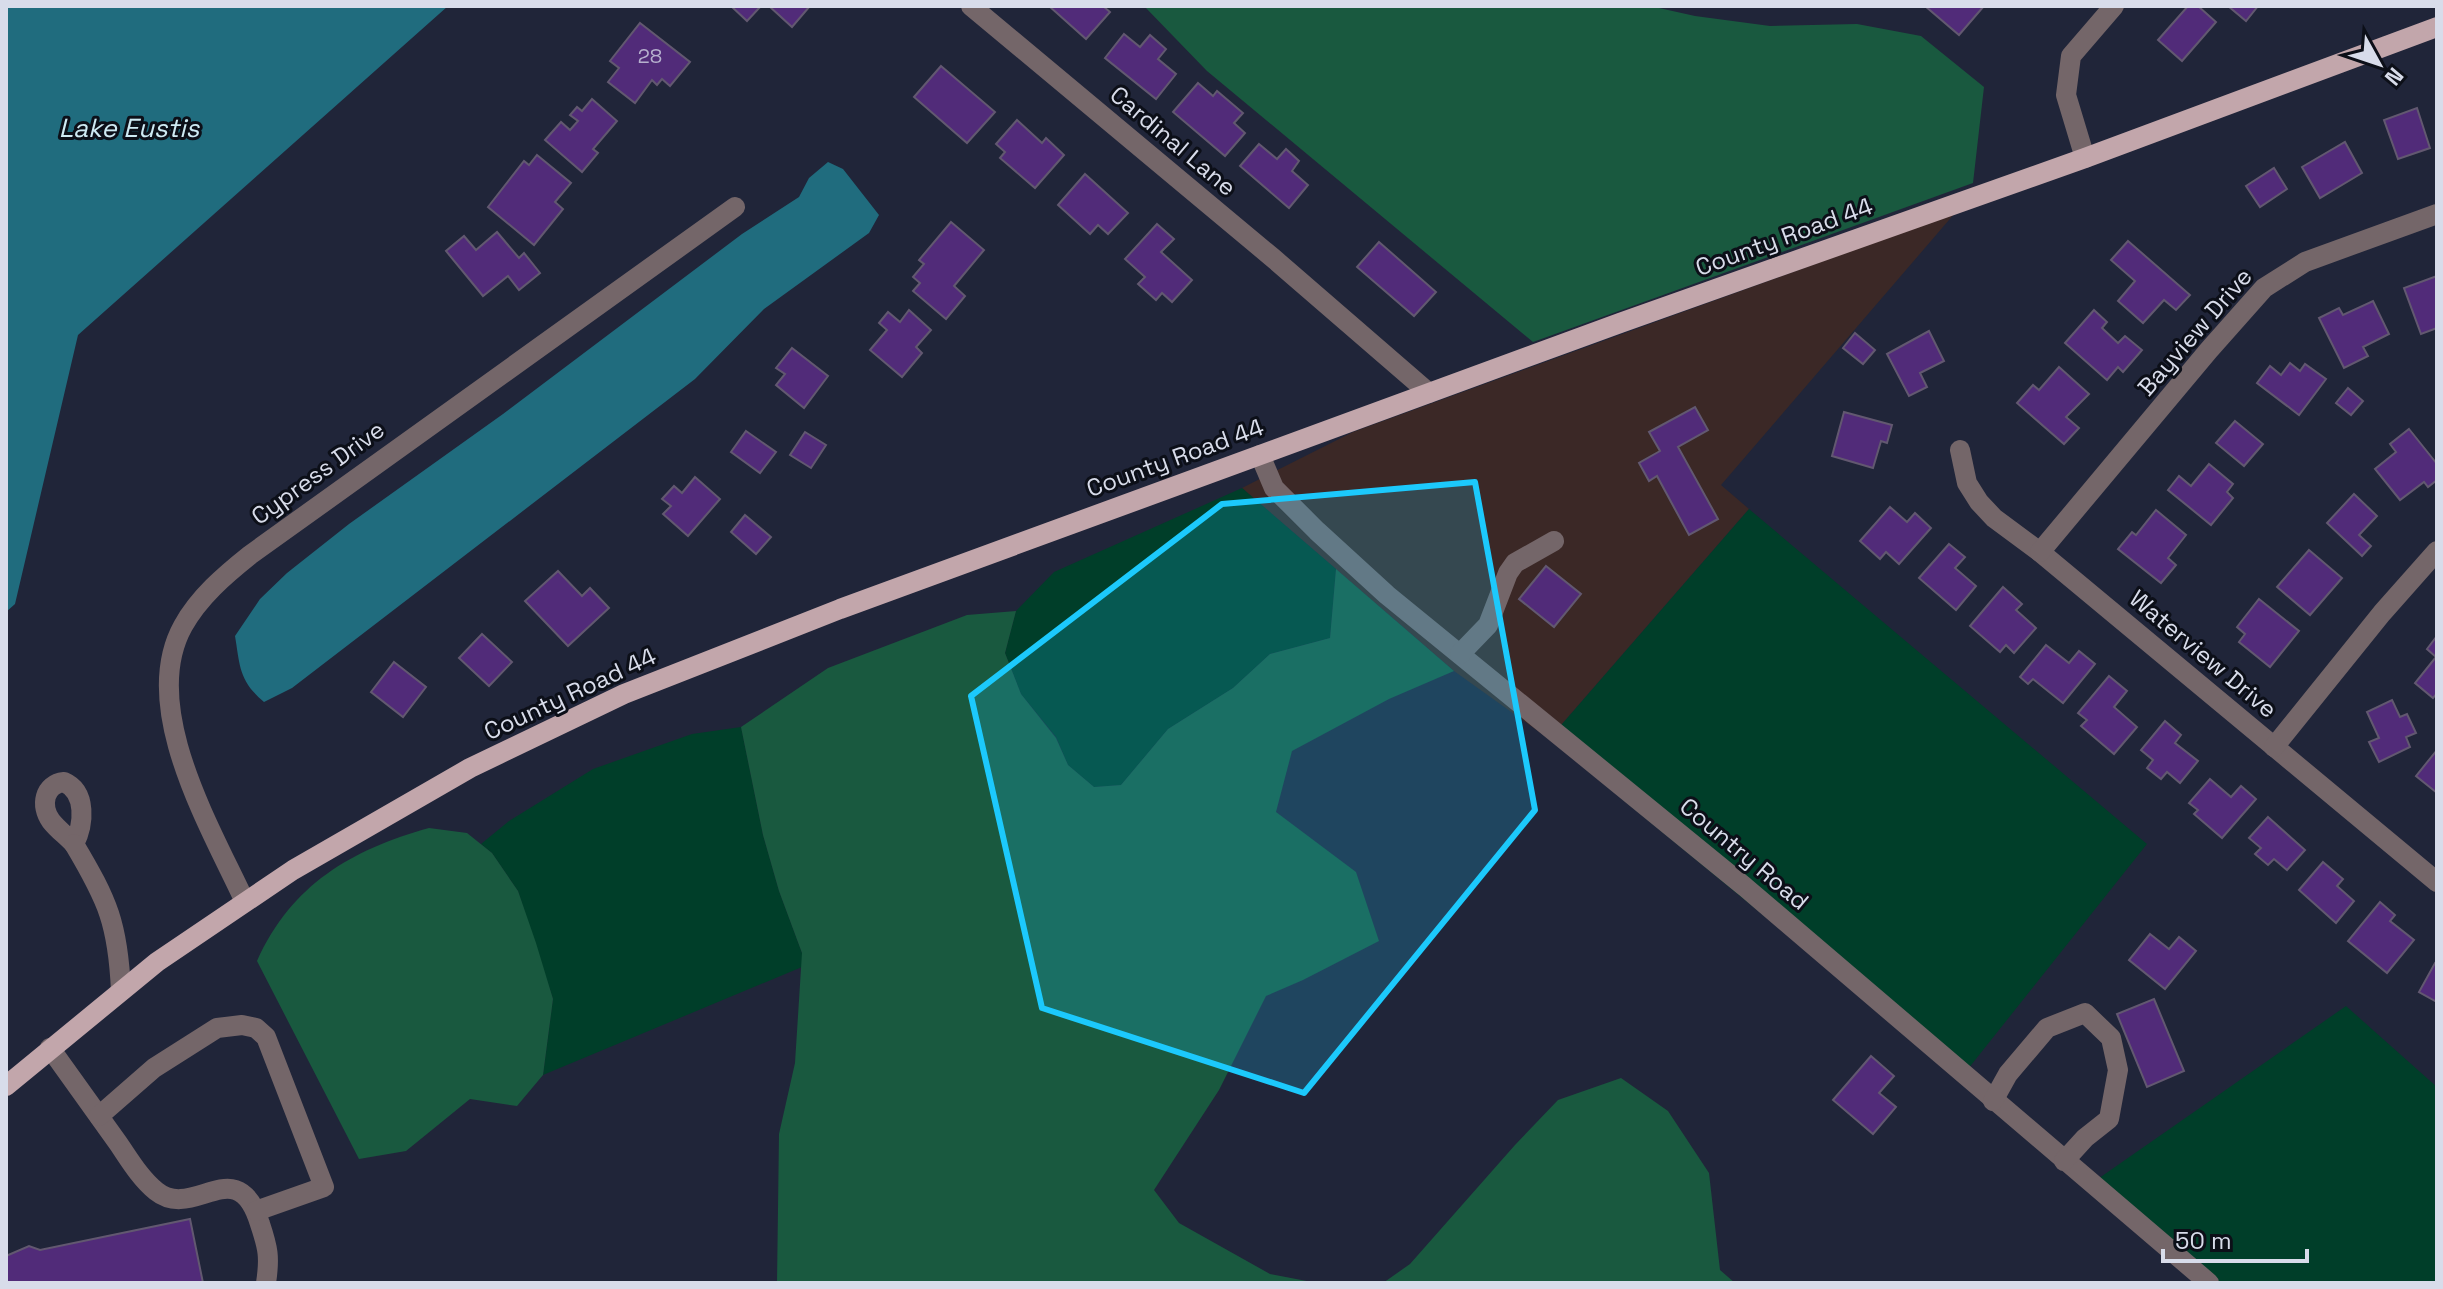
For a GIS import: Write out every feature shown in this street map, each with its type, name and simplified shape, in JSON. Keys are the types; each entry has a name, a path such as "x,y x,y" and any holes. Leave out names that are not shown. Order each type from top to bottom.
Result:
{"main road":[{"name":"County Road 44","path":"7,1084 157,962 293,870 470,768 624,694 840,609 1429,393 2085,158 2437,27"}],"street":[{"name":"Cardinal Lane","path":"971,6 1429,393"},
{"path":"2085,158 2066,95 2071,56 2114,6"},
{"name":"Cypress Drive","path":"245,902 200,803 171,722 168,699 173,659 179,635 191,615 221,579 291,524 735,207"},
{"name":"Bayview Drive","path":"2040,552 2264,288 2305,262 2437,214"},
{"name":"Waterview Drive","path":"1960,450 1967,483 1994,518 2040,552 2437,882"},
{"name":"Country Road","path":"1260,455 1274,488 1387,595 1745,887 2209,1283"},
{"path":"1460,654 1488,625 1508,573 1515,563 1554,541"},
{"path":"2274,747 2382,613 2437,551"},
{"path":"74,844 99,885 111,914 119,949 121,991"},
{"path":"1993,1101 2008,1074 2047,1028 2085,1013 2111,1038 2118,1070 2109,1119 2085,1138 2064,1161"},
{"path":"99,1116 154,1068 217,1028 242,1025 256,1028 266,1037 324,1187 256,1211"},
{"path":"50,1048 141,1175 160,1194 172,1199 235,1189 249,1197 271,1256 266,1283"}],"highlighted area":[{"path":"1475,482 1535,810 1304,1093 1042,1008 971,696 1222,504"}],"shaded area":[{"path":"1955,213 1721,485 1749,509 1549,739 1454,671 1242,488 1353,432"}],"green space":[{"path":"1144,6 1650,6 1695,16 1770,26 1857,24 1921,36 1984,87 1973,183 1533,342 1207,71"},
{"path":"1242,488 1336,569 1330,638 1270,654 1233,688 1168,729 1121,785 1094,787 1068,765 1056,737 1021,694 1005,653 1016,611 1054,572"},
{"path":"1749,509 2147,844 1964,1074 1831,971 1549,739"},
{"path":"1336,569 1454,671 1389,699 1292,751 1276,812 1356,872 1379,941 1266,996 1219,1090 1154,1190 1179,1223 1270,1274 1317,1283 777,1283 779,1134 795,1063 802,953 763,835 741,727 828,668 967,615 1016,611 1005,653 1021,694 1056,738 1068,765 1094,787 1121,785 1168,729 1233,688 1270,654 1330,638"},
{"path":"741,727 763,835 802,953 802,967 543,1075 553,999 518,891 492,853 481,844 509,821 593,769 692,734"},
{"path":"429,828 467,833 492,853 518,891 553,999 543,1075 517,1106 470,1099 406,1151 359,1159 257,961 288,911 327,874 374,847"},
{"path":"2346,1006 2437,1087 2437,1283 2214,1283 2092,1183"},
{"path":"1621,1078 1668,1111 1709,1173 1720,1270 1735,1283 1383,1283 1410,1264 1558,1100"}],"water":[{"name":"Lake Eustis","path":"6,6 448,6 78,335 15,604 6,612"},
{"path":"828,162 843,169 879,215 869,233 764,309 695,379 292,688 264,702 256,694 242,672 235,636 260,599 287,573 742,234 799,197 809,178"}],"building":[{"path":"731,6 761,6 747,21"},
{"path":"769,6 810,6 792,27"},
{"path":"1049,6 1103,6 1110,12 1086,39"},
{"path":"1925,6 1984,6 1959,35"},
{"path":"2188,6 2198,6 2216,22 2182,61 2158,40"},
{"path":"2228,6 2258,6 2246,21"},
{"path":"640,23 690,62 670,86 662,79 657,85 652,80 635,103 608,82 619,68 610,61"},
{"path":"1124,34 1140,47 1150,35 1166,49 1158,59 1176,74 1156,99 1105,58"},
{"path":"941,66 995,112 967,143 914,97"},
{"path":"1198,83 1213,96 1217,91 1243,113 1234,123 1245,133 1225,156 1173,112"},
{"path":"592,99 617,121 593,149 598,153 582,172 545,140 561,122 570,130 578,121 570,115 577,107 582,111"},
{"path":"2417,108 2430,148 2398,159 2384,120"},
{"path":"1017,120 1042,143 1046,138 1064,155 1035,188 1000,158 1005,152 996,144"},
{"path":"2345,142 2362,173 2320,198 2302,167"},
{"path":"1259,144 1277,159 1286,149 1299,161 1292,171 1308,185 1289,208 1240,166"},
{"path":"537,155 571,183 555,202 563,209 534,245 488,207 524,161 529,165"},
{"path":"2274,168 2287,189 2260,207 2246,186"},
{"path":"1085,174 1128,213 1108,234 1098,225 1090,234 1058,205"},
{"path":"951,222 984,250 954,286 965,296 946,319 913,291 920,283 913,277 924,264 919,260"},
{"path":"1157,224 1174,239 1161,252 1192,280 1172,302 1162,293 1156,300 1138,284 1145,277 1125,259"},
{"path":"497,232 519,258 524,253 540,273 519,290 508,276 483,296 446,251 464,236 476,250"},
{"path":"2128,241 2190,295 2176,310 2164,300 2143,323 2118,301 2135,281 2111,260"},
{"path":"1379,242 1436,292 1414,316 1357,267"},
{"path":"2437,276 2437,328 2421,334 2404,288"},
{"path":"2373,301 2389,334 2363,347 2368,356 2344,368 2319,318 2339,308 2343,315"},
{"path":"909,310 931,330 916,347 922,353 902,377 870,350 887,330 879,323 888,312 900,322"},
{"path":"2094,310 2107,322 2102,328 2118,343 2125,336 2142,350 2123,372 2118,367 2107,380 2065,343"},
{"path":"1929,331 1944,361 1920,373 1927,387 1909,396 1887,354"},
{"path":"1855,333 1875,350 1863,364 1843,348"},
{"path":"792,348 828,376 804,408 776,385 785,374 776,368"},
{"path":"2290,363 2300,371 2305,364 2326,379 2299,415 2257,383 2270,366 2281,375"},
{"path":"2059,367 2089,394 2066,417 2079,428 2064,444 2017,403 2033,385 2039,390"},
{"path":"2348,388 2363,401 2351,415 2336,403"},
{"path":"1695,407 1708,430 1678,447 1718,519 1689,535 1657,476 1649,481 1639,463 1660,451 1649,432"},
{"path":"1844,412 1892,425 1887,443 1881,441 1873,468 1832,456"},
{"path":"2235,421 2263,444 2244,466 2216,443"},
{"path":"2409,429 2437,464 2437,480 2428,487 2424,482 2400,500 2375,469 2396,452 2390,444"},
{"path":"746,431 776,452 760,473 731,452"},
{"path":"805,432 826,445 811,468 790,455"},
{"path":"2209,464 2233,484 2227,492 2233,498 2211,525 2168,490 2179,476 2191,486"},
{"path":"695,477 720,499 688,536 663,514 671,506 662,499 674,486 682,493"},
{"path":"2354,494 2377,516 2359,535 2371,546 2362,556 2327,523"},
{"path":"1890,507 1907,522 1915,513 1931,528 1899,564 1886,552 1880,559 1860,541"},
{"path":"2156,510 2186,535 2168,558 2176,565 2161,583 2118,549 2132,532 2136,535"},
{"path":"745,515 771,537 756,554 731,532"},
{"path":"1949,544 1965,557 1955,568 1976,586 1956,610 1919,578"},
{"path":"2309,550 2342,578 2310,615 2277,587"},
{"path":"1546,566 1581,594 1554,627 1519,599"},
{"path":"558,571 582,596 590,588 609,608 568,646 525,601"},
{"path":"2003,587 2022,604 2016,610 2036,628 2014,653 2006,645 2000,652 1970,626"},
{"path":"2259,599 2299,631 2270,667 2239,642 2245,634 2237,627"},
{"path":"482,634 512,662 489,686 459,658"},
{"path":"2437,636 2437,693 2433,698 2415,683 2436,657 2427,649"},
{"path":"2046,645 2069,663 2079,651 2095,664 2063,703 2033,679 2028,684 2020,677"},
{"path":"394,662 426,687 403,717 371,692"},
{"path":"2109,676 2127,691 2114,707 2137,727 2114,754 2081,726 2087,720 2078,713"},
{"path":"2392,700 2400,717 2407,714 2416,733 2406,737 2410,747 2379,762 2369,742 2379,738 2367,712"},
{"path":"2165,721 2181,735 2175,743 2198,761 2180,783 2167,772 2161,779 2147,768 2153,760 2141,750"},
{"path":"2437,750 2437,793 2416,776"},
{"path":"2210,779 2231,797 2241,786 2256,799 2222,838 2194,814 2198,810 2189,803"},
{"path":"2268,817 2305,850 2287,870 2274,859 2268,865 2255,854 2261,848 2249,838"},
{"path":"2323,862 2343,879 2337,886 2354,901 2336,923 2299,890"},
{"path":"2380,902 2395,915 2390,921 2414,940 2387,973 2348,941"},
{"path":"2150,934 2169,949 2179,937 2196,951 2165,989 2129,960"},
{"path":"2437,964 2437,1002 2419,992"},
{"path":"2154,999 2184,1071 2147,1087 2117,1014"},
{"path":"1871,1056 1894,1076 1879,1093 1896,1107 1873,1134 1833,1100"},
{"path":"190,1219 203,1283 6,1283 6,1256 29,1246 40,1250"}]}
